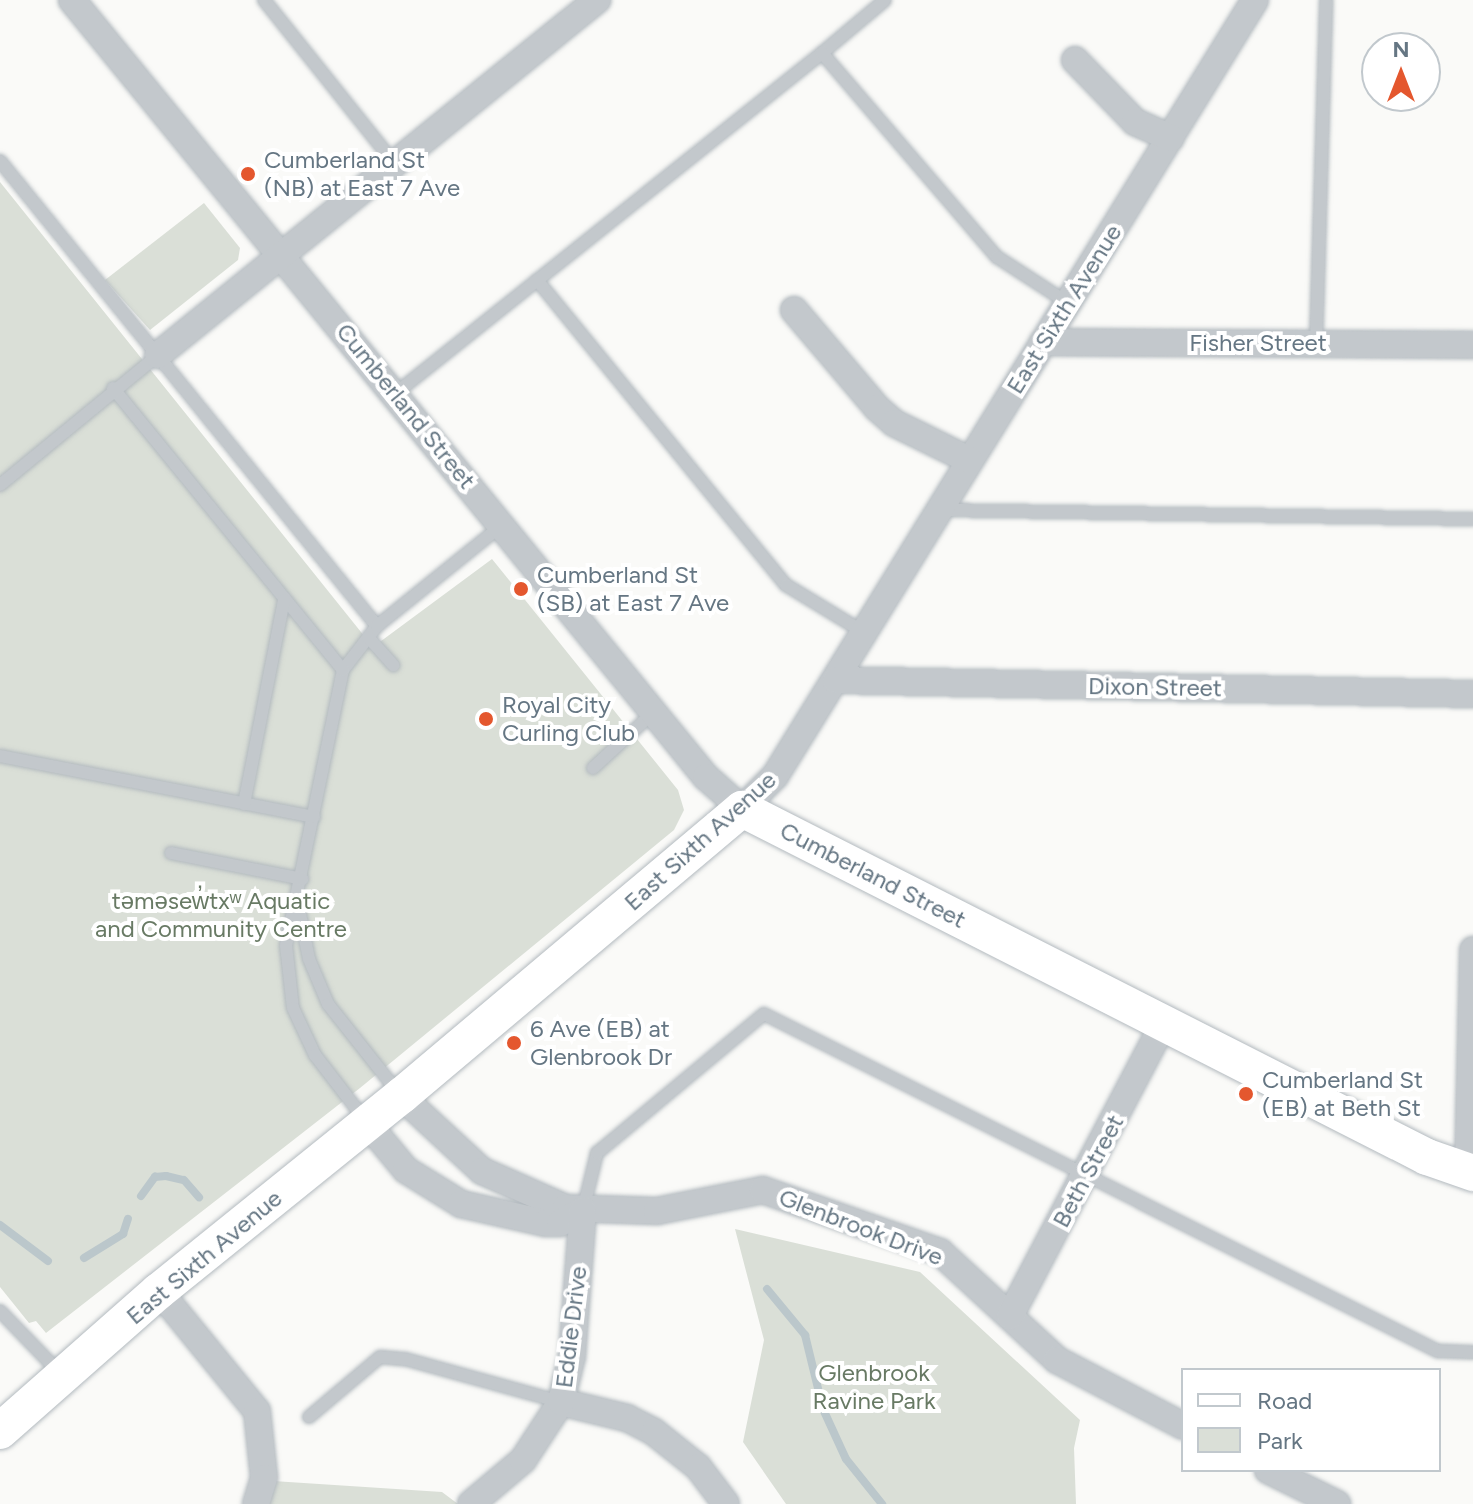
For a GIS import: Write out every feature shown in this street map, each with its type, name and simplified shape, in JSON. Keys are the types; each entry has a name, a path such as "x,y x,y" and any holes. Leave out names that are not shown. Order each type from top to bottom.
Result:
{"street":[{"name":"Cumberland Street","path":"72,0 285,256 713,785 742,809 1427,1157 1470,1173"},
{"path":"158,355 285,256 597,0"},
{"name":"East Sixth Avenue","path":"0,1431 159,1291 401,1096 742,809 775,776 1255,0"},
{"path":"1075,60 1135,122 1171,138"},
{"path":"794,310 877,408 894,423 969,460"},
{"name":"Fisher Street","path":"1043,342 1473,345"},
{"name":"Dixon Street","path":"836,680 1473,694"},
{"path":"1470,1173 1473,950"},
{"name":"Beth Street","path":"1010,1316 1086,1177 1164,1023"},
{"name":"Glenbrook Drive","path":"401,1096 482,1171 583,1210 682,1208 744,1190 782,1194 940,1252 1057,1360 1181,1425"},
{"name":"Glenbrook Drive","path":"367,1123 406,1170 461,1204 545,1223 560,1223 583,1210"},
{"name":"Eddie Drive","path":"471,1504 523,1460 561,1402 572,1356 583,1210"},
{"path":"159,1291 257,1411 264,1478 256,1504"},
{"path":"561,1402 627,1418 654,1432 698,1467 726,1504"},
{"path":"1272,1472 1337,1504"}],"lane":[{"path":"266,0 395,164"},
{"path":"396,393 885,0"},
{"path":"1316,344 1326,0"},
{"path":"822,53 997,257 1068,303"},
{"path":"0,161 377,626"},
{"path":"537,280 786,585 865,633"},
{"path":"0,485 113,388 158,355"},
{"path":"113,388 343,670"},
{"path":"937,510 1473,519"},
{"path":"367,1123 315,1055 293,1008 286,945 298,901 343,670 377,626 502,525"},
{"path":"244,804 284,600"},
{"path":"368,637 393,665"},
{"path":"593,768 654,712"},
{"path":"0,756 314,817"},
{"path":"171,853 302,879"},
{"path":"298,901 309,959 328,1004 401,1096"},
{"path":"583,1210 597,1153 764,1014 1438,1351 1473,1352"},
{"path":"0,1311 64,1377"},
{"path":"309,1417 380,1357 405,1359 561,1402"}],"green space":[{"name":"təməsew̓txʷ Aquatic and Community Centre","path":"0,182 373,647 492,559 678,790 684,810 674,830 360,1088 46,1333 36,1321 29,1323 0,1287"},
{"path":"204,203 240,248 238,260 150,330 105,280"},
{"name":"Glenbrook Ravine Park","path":"735,1229 920,1272 1080,1420 1074,1448 1076,1504 786,1504 743,1442 764,1340"},
{"path":"273,1481 442,1492 458,1504 269,1504"}],"waterway":[{"path":"141,1196 155,1177 166,1176 184,1180 199,1197"},
{"path":"84,1258 123,1234 128,1219"},
{"path":"0,1225 48,1261"},
{"path":"767,1289 805,1335 823,1409 846,1459 882,1504"}],"place":[{"name":"Cumberland St (NB) at East 7 Ave","path":"248,174"},
{"name":"Cumberland St (SB) at East 7 Ave","path":"521,589"},
{"name":"Royal City Curling Club","path":"486,719"},
{"name":"6 Ave (EB) at Glenbrook Dr","path":"514,1043"},
{"name":"Cumberland St (EB) at Beth St","path":"1246,1094"}]}
